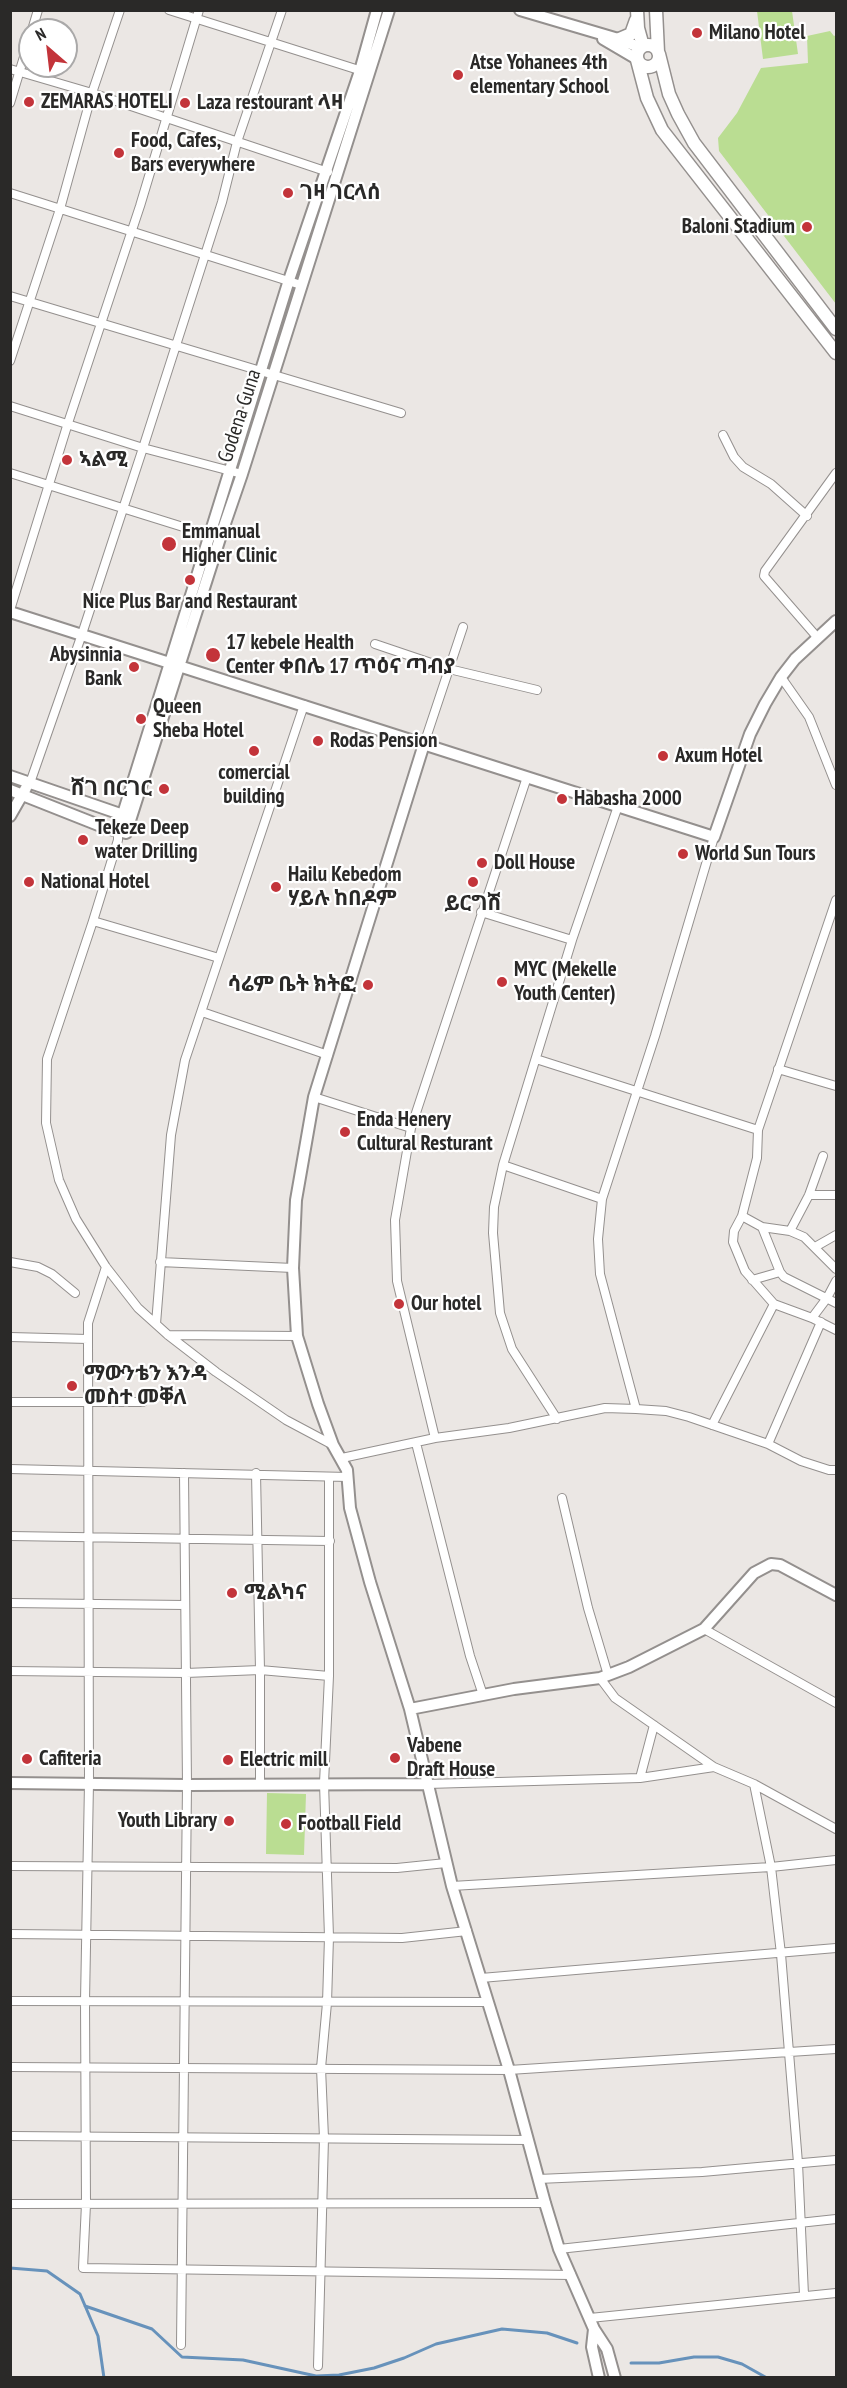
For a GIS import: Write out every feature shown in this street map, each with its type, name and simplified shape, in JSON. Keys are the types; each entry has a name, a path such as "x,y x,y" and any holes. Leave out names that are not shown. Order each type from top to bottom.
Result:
{"main road":[{"path":"656,10 659,53 669,94 694,143 837,329"},
{"path":"617,40 631,34 637,15"},
{"path":"637,15 639,54 647,98 662,130 837,353"},
{"path":"639,54 654,47 659,53"},
{"path":"639,54 644,67 650,68 656,64 659,53"}],"street":[{"path":"10,361 60,209 92,93 120,10"},
{"path":"169,10 364,72"},
{"path":"199,10 132,232 100,323 10,611 714,837"},
{"path":"10,816 30,783 82,634 222,202 237,142 282,10"},
{"name":"Godena Guna","path":"364,72 377,10"},
{"name":"Godena Guna","path":"176,664 208,534 231,471 289,280 330,173 364,72 389,10"},
{"path":"520,10 617,40 639,54"},
{"path":"592,33 639,54"},
{"path":"10,103 18,75"},
{"path":"40,78 166,117 330,173"},
{"name":"Godena Guna","path":"121,835 274,375 301,285 330,173"},
{"path":"10,193 301,285"},
{"path":"10,296 401,413"},
{"path":"10,406 143,448 242,474"},
{"path":"723,435 734,457 743,467 771,484 807,516"},
{"path":"10,473 220,538"},
{"path":"817,637 764,576 765,571 837,473"},
{"path":"636,1409 600,1274 598,1239 602,1199 637,1092 714,837 750,734 780,677 817,637 837,621"},
{"path":"463,627 424,744 315,1097 296,1200 293,1268 297,1336 318,1404 348,1477 350,1508 411,1709 452,1886 510,2070 544,2202 559,2249 594,2330 607,2349 615,2378"},
{"path":"375,644 449,669 537,690"},
{"path":"780,677 809,717 837,785"},
{"path":"156,1324 171,1135 185,1060 304,705"},
{"path":"10,776 127,816"},
{"path":"435,1438 397,1281 395,1220 411,1128 527,777"},
{"path":"10,790 121,835 47,1059 46,1123 59,1180 76,1219 106,1267 138,1308 168,1335 216,1372 286,1420 333,1445"},
{"path":"557,1419 512,1349 500,1313 493,1233 494,1208 503,1165 572,940 618,806"},
{"path":"837,900 758,1130 757,1158 733,1242 745,1271 774,1304 837,1330"},
{"path":"481,912 572,940"},
{"path":"93,921 219,958"},
{"path":"202,1012 328,1055"},
{"path":"536,1059 758,1130"},
{"path":"778,1069 837,1086"},
{"path":"315,1097 411,1128"},
{"path":"790,1231 809,1195 824,1156"},
{"path":"503,1165 602,1199"},
{"path":"809,1195 837,1195"},
{"path":"742,1216 762,1227 790,1231 804,1237 837,1269"},
{"path":"762,1227 780,1272 790,1281 837,1303"},
{"path":"815,1247 837,1235"},
{"path":"10,1262 38,1267 52,1274 75,1293"},
{"path":"160,1263 293,1268"},
{"path":"106,1267 88,1323 89,1783 87,2137 83,2268 571,2275"},
{"path":"752,1280 780,1272"},
{"path":"812,1318 837,1281"},
{"path":"712,1425 774,1304"},
{"path":"768,1444 821,1322"},
{"path":"168,1335 297,1336"},
{"path":"10,1337 88,1339"},
{"path":"10,1402 143,1402"},
{"path":"342,1458 435,1438 509,1428 605,1408 666,1411 768,1444 801,1461 829,1470 837,1470"},
{"path":"416,1443 483,1695"},
{"path":"10,1469 256,1473 329,1478 348,1477"},
{"path":"181,2345 180,2270 185,2068 187,1785 184,1473"},
{"path":"256,1473 260,1784"},
{"path":"318,2366 324,2138 321,2068 327,2003 329,1937 324,1783 329,1676 329,1478"},
{"path":"562,1498 604,1677 615,1698 714,1767 754,1784 837,1829"},
{"path":"10,1536 330,1540"},
{"path":"411,1709 539,1685 604,1677 644,1660 704,1629 754,1573 771,1564 780,1565 837,1595"},
{"path":"10,1603 185,1605"},
{"path":"704,1629 837,1703"},
{"path":"10,1671 186,1673 260,1670 329,1676"},
{"path":"640,1778 654,1725"},
{"path":"10,1783 427,1784 640,1778 714,1767"},
{"path":"754,1784 771,1866 790,2050 804,2295"},
{"path":"452,1886 837,1860"},
{"path":"10,1866 397,1868 446,1863"},
{"path":"10,1934 402,1938 467,1931"},
{"path":"481,1978 837,1948"},
{"path":"10,2001 488,2002"},
{"path":"10,2067 510,2070 790,2050 837,2049"},
{"path":"10,2136 528,2140"},
{"path":"538,2178 702,2172 837,2160"},
{"path":"10,2204 544,2202"},
{"path":"559,2249 837,2219"},
{"path":"590,2318 837,2293"},
{"path":"594,2330 592,2347 599,2378"}],"green space":[{"path":"757,11 792,11 798,54 763,59"},
{"name":"Baloni Stadium","path":"830,31 834,36 836,35 836,304 719,151 718,138 737,113 761,68 808,63 807,36"},
{"name":"Football Field","path":"267,1793 306,1794 304,1855 266,1854"}],"waterway":[{"path":"10,2268 47,2271 80,2294 98,2336 104,2378"},
{"path":"85,2306 152,2329 182,2357 243,2360 316,2376 339,2375 374,2368 436,2344 502,2329 547,2333 577,2343"},
{"path":"631,2363 659,2363 694,2357 718,2357 742,2364 767,2378"}],"place":[{"name":"Milano Hotel","path":"697,33"},
{"name":"Atse Yohanees 4th elementary School","path":"458,75"},
{"name":"ZEMARAS HOTELI","path":"29,102"},
{"name":"Laza restourant ላዛ","path":"185,103"},
{"name":"Food, Cafes, Bars everywhere","path":"119,153"},
{"name":"ገዛ ገርላሰ","path":"288,193"},
{"name":"Baloni Stadium","path":"807,227"},
{"name":"ኣልሚ","path":"67,460"},
{"name":"Emmanual Higher Clinic","path":"169,544"},
{"name":"Nice Plus Bar and Restaurant","path":"190,580"},
{"name":"17 kebele Health Center ቀበሌ 17 ጥዕና ጣብያ","path":"213,655"},
{"name":"Abysinnia Bank","path":"134,667"},
{"name":"Queen Sheba Hotel","path":"141,719"},
{"name":"Rodas Pension","path":"318,741"},
{"name":"comercial building","path":"254,751"},
{"name":"Axum Hotel","path":"663,756"},
{"name":"ሸገ በርገር","path":"164,789"},
{"name":"Habasha 2000","path":"562,799"},
{"name":"Tekeze Deep water Drilling","path":"83,840"},
{"name":"World Sun Tours","path":"683,854"},
{"name":"Doll House","path":"482,863"},
{"name":"National Hotel","path":"29,882"},
{"name":"ይርግሽ","path":"473,882"},
{"name":"Hailu Kebedom ሃይሉ ከበዶም","path":"276,887"},
{"name":"MYC (Mekelle Youth Center)","path":"502,982"},
{"name":"ሳሬም ቤት ክትፎ","path":"368,985"},
{"name":"Enda Henery Cultural Resturant","path":"345,1132"},
{"name":"Our hotel","path":"399,1304"},
{"name":"ማውንቴን እንዳ መስተ መቐለ","path":"72,1386"},
{"name":"ሚልካና","path":"232,1593"},
{"name":"Vabene Draft House","path":"395,1758"},
{"name":"Cafiteria","path":"27,1759"},
{"name":"Electric mill","path":"228,1760"},
{"name":"Youth Library","path":"229,1821"},
{"name":"Football Field","path":"286,1824"}]}
